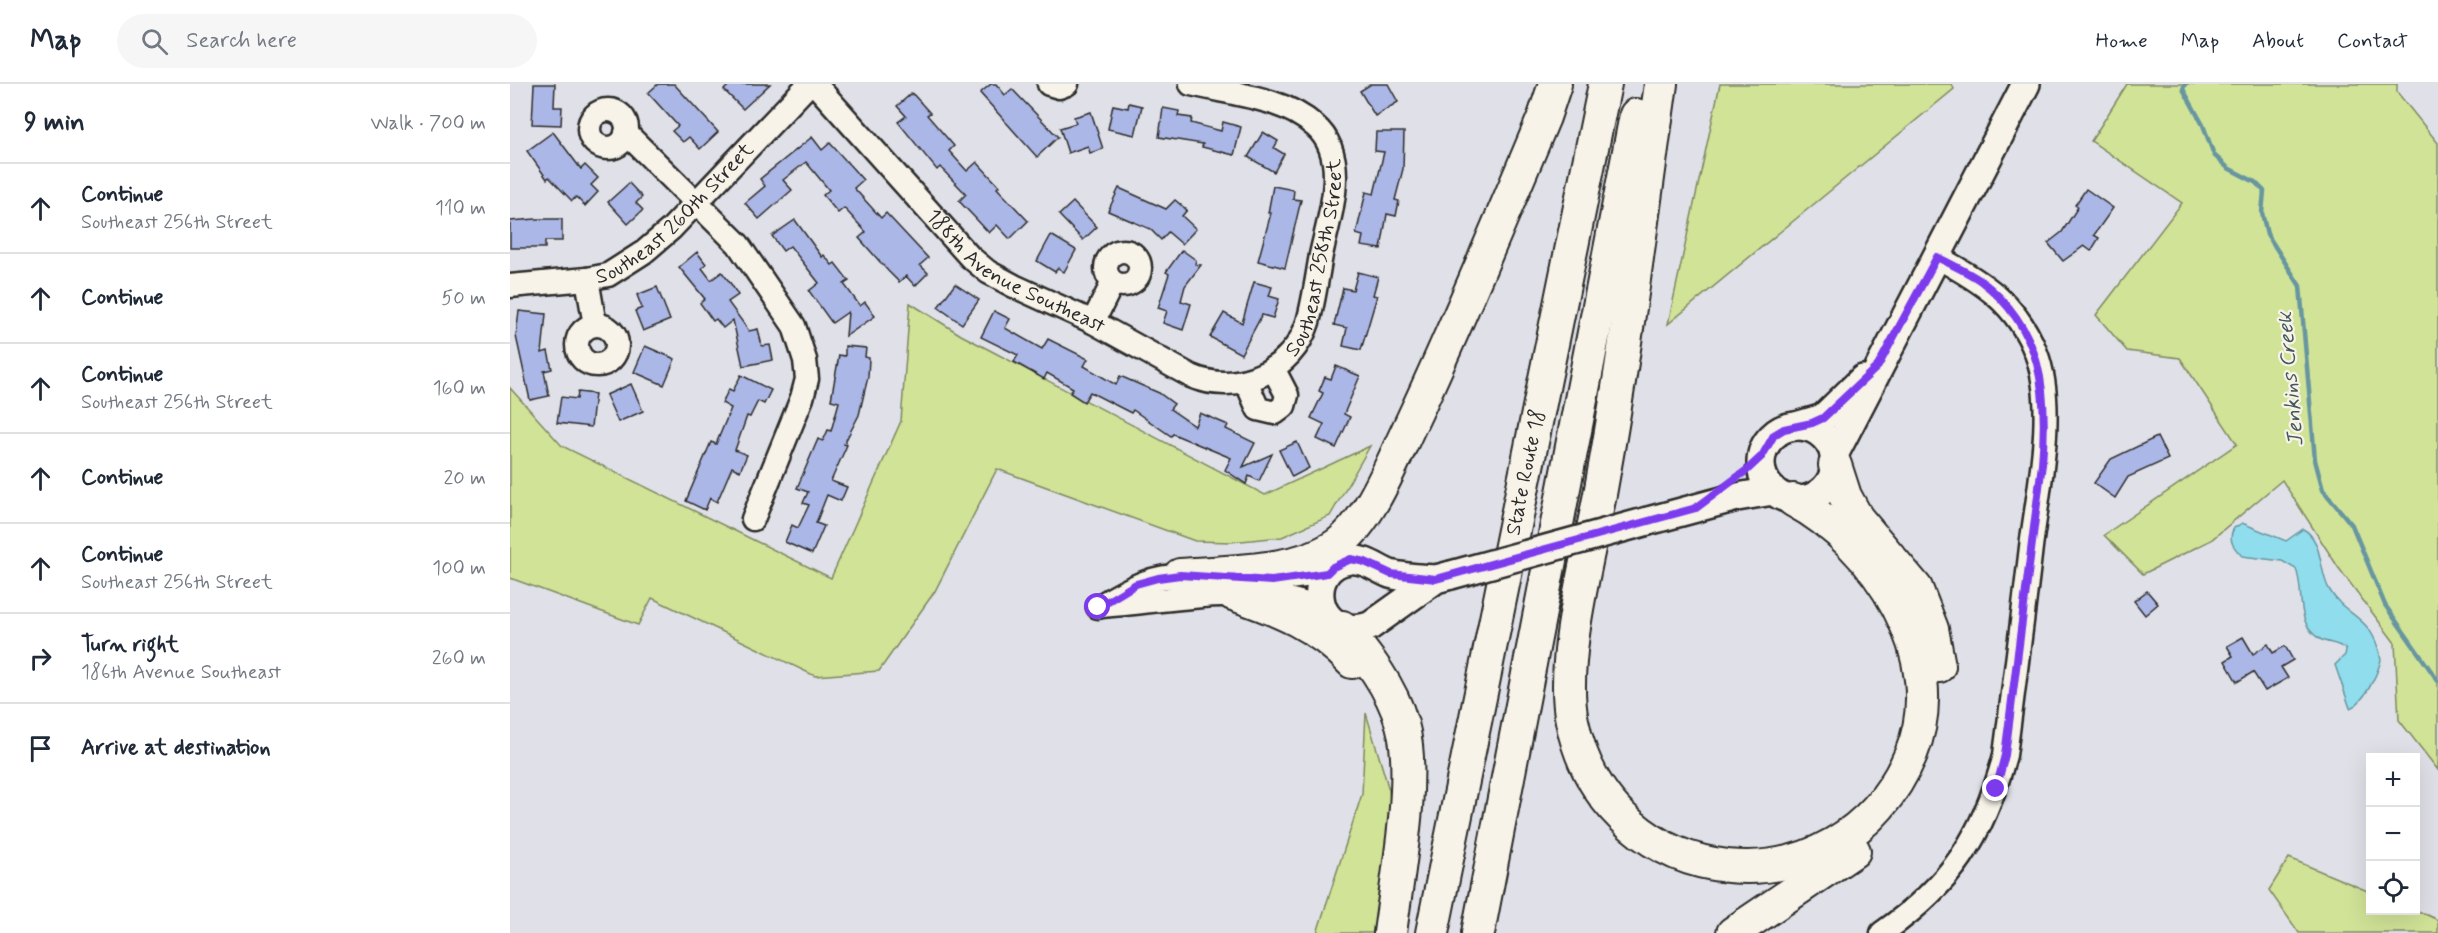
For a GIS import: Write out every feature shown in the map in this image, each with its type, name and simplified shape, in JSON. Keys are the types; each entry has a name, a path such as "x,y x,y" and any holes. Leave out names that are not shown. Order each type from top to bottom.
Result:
{"highway":[{"path":"1180,575 1294,563 1318,556 1338,545 1363,519 1440,361 1544,117 1554,84"},
{"name":"State Route 18","path":"1432,933 1605,84"},
{"name":"State Route 18","path":"1478,933 1642,84"},
{"path":"1661,84 1603,483 1574,641 1570,710 1585,765 1610,806 1630,825 1661,846 1708,865 1751,868 1791,862 1819,851 1845,836 1884,799 1911,754 1917,735 1920,689 1916,653 1911,635 1895,602 1864,557 1841,532 1783,495"},
{"path":"1339,566 1363,549 1373,534 1411,452 1440,361"},
{"path":"1733,933 1863,845 1881,830 1913,790 1935,739 1941,681 1932,629 1923,602 1906,575 1851,507 1834,460"},
{"path":"1233,594 1284,612 1304,622 1331,641 1352,662 1372,692 1386,721 1405,798"},
{"path":"1332,618 1374,666 1402,723 1406,760 1405,798 1390,933"}],"main road":[{"path":"1443,577 1370,626 1354,629 1332,618 1320,593 1339,566 1365,562 1391,574 1443,577 1696,508 1783,495 1805,500 1821,491 1832,477 1834,460 1878,366 2026,84"},
{"path":"1696,508 1734,481 1762,456 1774,435 1823,418 1878,366"},
{"path":"1797,426 1809,428 1820,434 1829,443 1834,460"},
{"path":"1762,456 1762,475 1783,495"}],"street":[{"name":"Southeast 260th Street","path":"510,286 608,275 644,252 671,229 809,84"},
{"name":"188th Avenue Southeast","path":"815,84 970,257 988,272 1093,322 1203,381 1229,385 1259,375"},
{"path":"1049,84 1059,87 1068,84"},
{"name":"Southeast 258th Street","path":"1191,84 1280,105 1316,126 1328,144 1334,164 1333,195 1307,324 1287,358 1259,375"},
{"path":"626,133 738,244 794,326 805,360 807,379 802,398 753,519"},
{"path":"1882,933 1906,916 1945,879 1970,846 1996,789 2005,755 2046,425 2037,354 2022,326 1993,291 1979,280 1937,257"},
{"path":"587,279 595,325"},
{"path":"1093,322 1113,282"},
{"path":"1332,618 1284,596 1233,594 1169,598 1145,603 1098,607 1136,584 1180,575 1272,581 1339,566"}],"green space":[{"path":"1720,84 1952,84 1954,89 1668,324"},
{"path":"2127,84 2397,84 2397,92 2438,143 2438,770 2399,720 2395,643 2338,567 2282,480 2211,540 2143,574 2104,535 2237,444 2180,358 2127,351 2096,315 2182,203 2091,141"},
{"path":"910,303 961,335 1265,495 1370,446 1330,516 1282,537 1231,542 1195,541 997,469 935,591 879,671 815,676 652,598 638,625 510,578 510,388 562,446 831,578 901,421"},
{"path":"1366,713 1389,790 1393,840 1380,933 1317,933 1362,794"},
{"path":"2289,858 2366,890 2366,915 2420,915 2420,912 2438,920 2438,933 2299,933 2269,890"}],"water":[{"path":"2242,523 2286,541 2303,529 2314,540 2329,589 2343,606 2366,625 2377,645 2381,660 2369,688 2355,705 2350,708 2335,665 2345,655 2346,650 2320,639 2307,625 2303,616 2296,569 2282,561 2242,556 2234,547 2231,536 2234,528"}],"building":[{"path":"534,84 555,84 554,107 562,107 561,125 532,124"},
{"path":"658,84 674,84 718,132 700,149 689,137 683,142 672,131 678,126 648,93"},
{"path":"730,84 770,84 743,109 724,90"},
{"path":"991,84 996,84 1005,95 1012,89 1058,137 1037,157 980,93"},
{"path":"1371,84 1388,84 1398,102 1375,116 1360,91"},
{"path":"912,93 930,113 927,115 954,146 949,151 967,171 977,162 999,186 997,188 1028,221 1010,239 997,225 989,233 959,201 966,194 940,167 937,170 898,122 906,116 897,106"},
{"path":"1129,103 1142,106 1135,135 1108,129 1113,105 1128,108"},
{"path":"1163,108 1179,111 1178,116 1192,118 1191,123 1221,131 1223,122 1241,127 1234,155 1202,147 1203,144 1159,137"},
{"path":"1091,112 1103,149 1090,153 1088,146 1068,153 1060,128 1076,123 1074,117"},
{"path":"553,132 581,169 585,165 598,178 591,185 598,192 585,206 576,197 572,201 549,177 547,179 527,151"},
{"path":"1263,132 1278,141 1274,148 1284,154 1274,172 1248,157"},
{"path":"1376,132 1404,132 1403,169 1395,200 1399,201 1396,216 1387,214 1381,249 1361,246 1363,236 1356,234 1366,192 1374,194 1384,152 1375,151"},
{"path":"812,137 822,150 830,143 863,180 854,188 881,218 886,213 928,258 920,265 928,273 915,286 906,276 899,282 888,271 859,238 866,232 844,208 838,213 823,195 829,190 806,162 783,180 792,190 759,219 745,203 765,186 760,179"},
{"path":"629,183 642,197 636,203 643,210 628,224 608,202"},
{"path":"1273,186 1294,190 1293,199 1301,200 1285,268 1258,261 1271,213 1268,213"},
{"path":"1119,188 1166,209 1175,200 1187,210 1182,216 1196,229 1182,244 1168,232 1161,240 1150,229 1108,211"},
{"path":"2086,189 2113,208 2094,235 2099,238 2091,251 2084,246 2063,261 2048,243 2062,232 2078,207 2075,205"},
{"path":"1073,202 1097,227 1083,240 1059,215"},
{"path":"562,219 562,241 545,241 545,248 510,248 510,221"},
{"path":"795,220 822,257 824,255 832,265 835,263 849,281 844,284 860,306 865,302 875,316 846,336 848,312 832,323 809,291 819,283 790,246 783,251 772,236"},
{"path":"1051,235 1076,250 1064,272 1058,268 1055,272 1037,261"},
{"path":"1182,250 1196,260 1195,264 1201,265 1185,286 1181,301 1191,304 1183,330 1163,323 1167,311 1158,308 1169,274 1166,272"},
{"path":"697,252 706,264 702,268 711,280 722,272 731,284 738,295 728,302 749,331 758,329 762,346 770,345 773,360 743,366 733,320 723,328 716,319 713,321 700,303 705,299 679,267"},
{"path":"1358,272 1378,277 1373,295 1377,296 1361,350 1343,346 1347,328 1334,325 1343,288 1353,290"},
{"path":"1254,282 1272,287 1269,296 1279,299 1273,318 1262,315 1241,354 1210,337 1224,313 1242,323"},
{"path":"955,284 979,300 962,324 938,307"},
{"path":"657,287 670,320 643,331 635,311 642,308 637,295"},
{"path":"519,311 546,314 542,353 548,351 552,369 544,371 549,396 530,400 516,336"},
{"path":"994,311 1010,319 1005,328 1042,349 1048,339 1088,359 1084,366 1116,385 1120,376 1159,393 1174,404 1170,409 1195,426 1200,413 1228,425 1226,429 1255,443 1243,467 1272,454 1259,481 1249,476 1246,484 1225,470 1231,458 1173,434 1171,436 1133,410 1131,413 1090,392 1084,402 1070,393 1073,388 1047,373 1044,379 1014,362 1018,355 981,337"},
{"path":"645,346 675,359 664,385 634,372"},
{"path":"845,346 866,348 865,357 869,358 868,377 859,415 844,444 847,445 831,481 847,487 841,501 827,495 816,523 824,526 812,554 785,542 792,525 798,528 809,505 803,503 808,492 797,488 818,439 823,441 828,430 831,431 839,402 831,400 839,355 845,356"},
{"path":"1336,366 1360,376 1344,414 1350,417 1336,448 1317,439 1324,424 1311,418 1323,393 1319,391 1325,377 1331,379"},
{"path":"741,375 771,390 764,404 758,401 750,417 747,416 735,450 747,455 740,471 732,467 717,502 710,498 705,510 686,501 711,442 716,444 731,408 722,403 729,389 733,391"},
{"path":"631,384 643,411 618,422 606,395"},
{"path":"578,392 595,394 591,427 557,423 561,397 577,399"},
{"path":"2157,437 2168,459 2128,477 2115,498 2094,483 2111,459"},
{"path":"1297,442 1309,468 1292,477 1279,450"},
{"path":"2147,591 2158,604 2145,615 2134,601"},
{"path":"2243,637 2253,654 2268,644 2273,653 2285,646 2293,660 2281,667 2288,678 2265,691 2253,672 2237,682 2225,661 2233,656 2227,646"}],"waterway":[{"name":"Jenkins Creek","path":"2185,84 2183,89 2203,125 2214,155 2228,168 2255,182 2264,191 2262,213 2267,234 2300,286 2315,460 2323,490 2352,525 2385,605 2438,681"}],"route":[{"path":"1098,607 1136,584 1158,578 1180,575 1272,581 1327,573 1341,562 1351,559 1365,562 1391,574 1436,579 1696,508 1734,481 1762,456 1766,444 1774,435 1784,429 1812,423 1823,418 1832,412 1878,366 1937,257 1979,280 2008,307 2022,326 2037,354 2043,394 2046,425 2042,464 2005,755 1996,789"}]}
